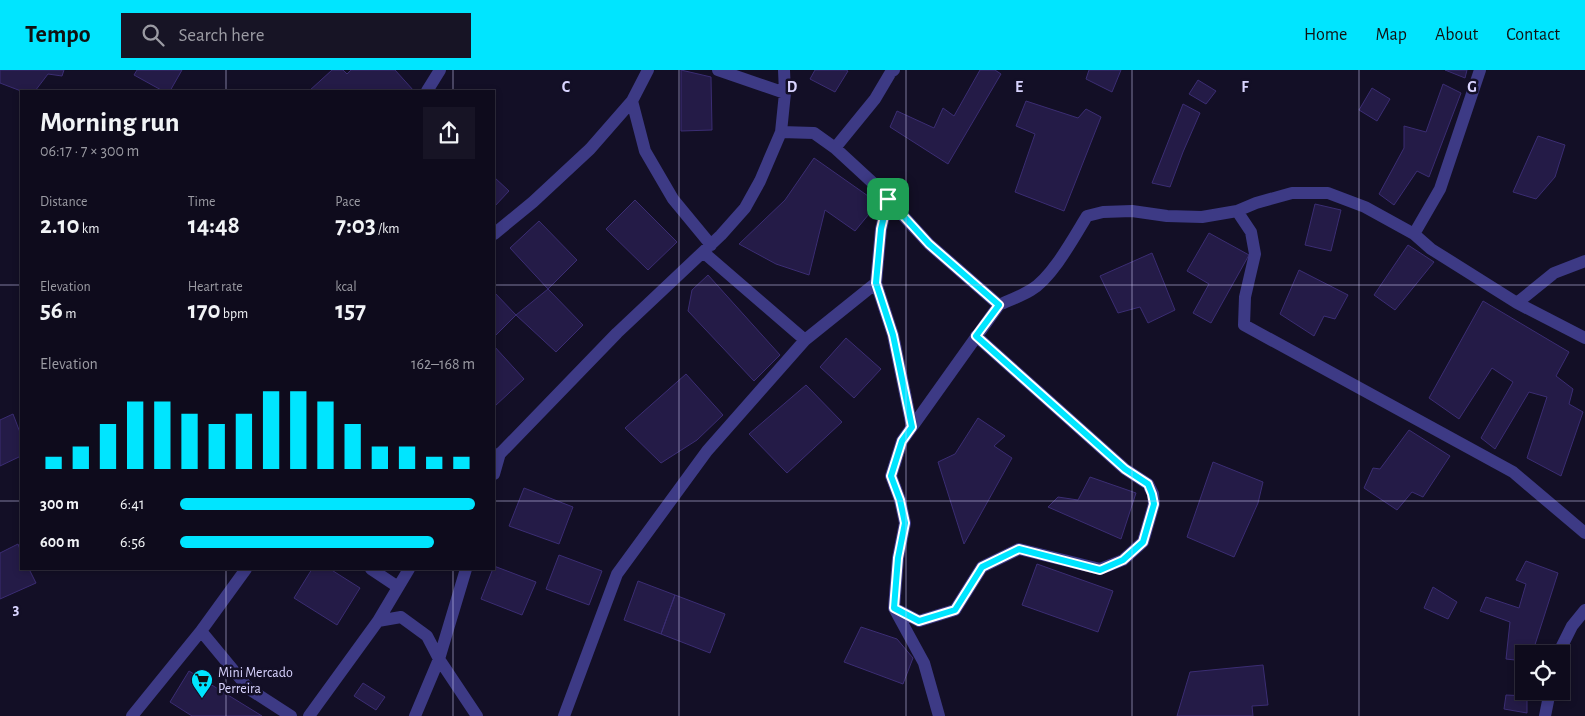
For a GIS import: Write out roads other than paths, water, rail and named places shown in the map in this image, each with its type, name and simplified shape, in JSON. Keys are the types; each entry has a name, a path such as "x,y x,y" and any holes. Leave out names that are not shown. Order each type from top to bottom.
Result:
{"street":[{"path":"428,90 440,70"},
{"path":"495,233 533,202 590,149 632,101 648,70"},
{"path":"718,70 785,93"},
{"path":"497,456 617,333 707,249 745,208 760,181 781,132 785,93 784,70"},
{"path":"835,148 875,99 894,70"},
{"path":"1414,234 1440,188 1480,70"},
{"path":"632,101 645,151 673,199 707,249 805,340"},
{"path":"781,132 814,133 835,148 873,183 929,244 999,305"},
{"path":"939,716 924,662 894,608 898,558 905,523 900,500 891,476 902,441 999,305 1032,290 1045,278 1072,241 1087,216 1103,212 1132,211 1167,216 1202,217 1237,211 1256,203 1292,193 1328,193 1365,207 1414,234 1431,249 1517,303 1585,338"},
{"path":"888,199 881,229 876,283 893,335 912,427"},
{"path":"1237,211 1251,232 1256,254 1245,297 1244,325 1513,472 1585,533"},
{"path":"1517,303 1554,273 1585,261"},
{"path":"564,716 617,574 707,451 805,340 876,283"},
{"path":"894,608 919,621 955,610 982,567 1019,549 1100,570 1123,560 1143,542 1154,504 1148,484 1125,469 976,336"},
{"path":"132,716 202,631 245,570"},
{"path":"372,570 398,587"},
{"path":"309,716 378,621 408,570"},
{"path":"415,716 439,659 466,570"},
{"path":"1562,645 1572,626 1585,610"},
{"path":"378,621 401,617 427,636 439,659 477,716"},
{"path":"202,631 249,689 291,716"},
{"path":"1546,716 1549,700"}],"place":[{"name":"Mini Mercado Perreira","path":"202,699"}]}
